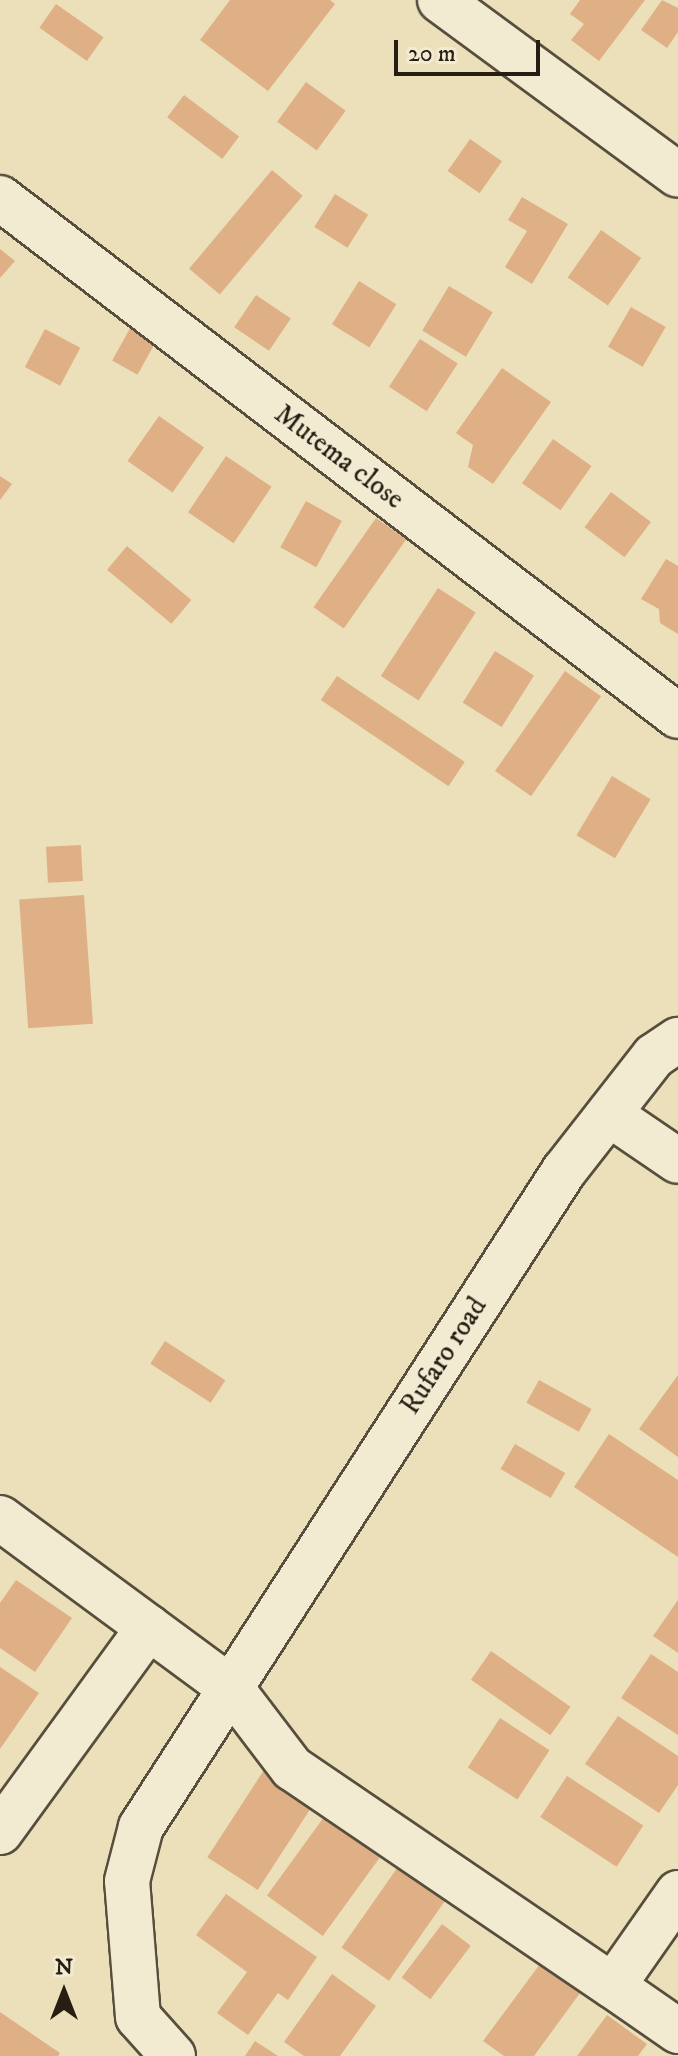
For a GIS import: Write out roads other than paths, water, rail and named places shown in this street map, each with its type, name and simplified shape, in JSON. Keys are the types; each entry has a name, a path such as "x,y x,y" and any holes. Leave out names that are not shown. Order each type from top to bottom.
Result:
{"street":[{"path":"440,0 678,175"},
{"name":"Mutema close","path":"0,198 678,716"},
{"name":"Rufaro road","path":"173,2056 138,2017 127,1881 141,1827 564,1171 654,1056 678,1040"},
{"path":"609,1114 678,1161"},
{"path":"0,1518 231,1688 292,1768 678,2031"},
{"path":"0,1832 149,1627"},
{"path":"613,1986 678,1893"}]}
